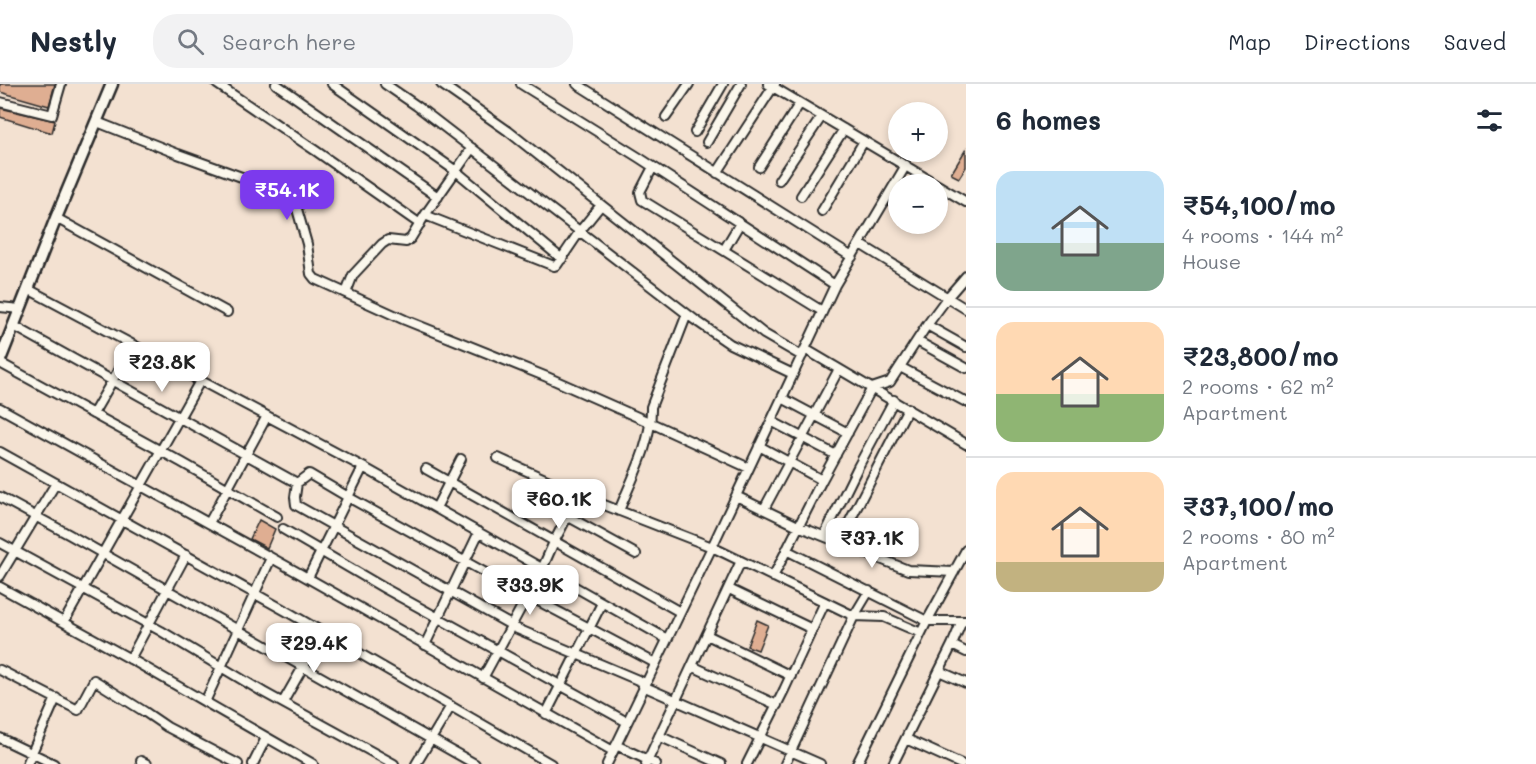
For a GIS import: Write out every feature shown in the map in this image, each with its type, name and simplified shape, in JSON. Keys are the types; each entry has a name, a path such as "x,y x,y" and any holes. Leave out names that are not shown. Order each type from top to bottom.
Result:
{"main road":[{"path":"0,362 56,218 112,84"}],"street":[{"path":"0,102 52,115 61,84"},
{"path":"217,84 420,224"},
{"path":"276,84 438,197"},
{"path":"332,84 456,171 562,259"},
{"path":"385,84 417,106 687,314 730,344 793,374"},
{"path":"441,84 508,131 764,334 839,369 966,444"},
{"path":"521,84 835,285"},
{"path":"577,84 852,257"},
{"path":"666,117 688,84"},
{"path":"695,132 723,84"},
{"path":"707,142 741,84"},
{"path":"717,173 772,85 966,202"},
{"path":"759,167 800,103"},
{"path":"779,180 822,116"},
{"path":"97,123 272,188 288,197 297,209 307,244 311,274 315,279 405,320 547,377 749,468"},
{"path":"801,196 844,129"},
{"path":"822,211 864,141"},
{"path":"346,293 353,275 382,244 388,240 406,242 411,238 471,148"},
{"path":"607,764 835,285 906,165"},
{"path":"653,167 640,192 642,200 822,312"},
{"path":"425,215 554,266 562,259 580,231 601,205"},
{"path":"56,218 226,312"},
{"path":"724,250 740,223"},
{"path":"860,244 966,309"},
{"path":"773,577 872,388 890,382 927,325 966,276"},
{"path":"28,289 363,467 667,639"},
{"path":"0,307 20,309"},
{"path":"619,511 645,444 651,423 651,407 687,314"},
{"path":"927,325 966,347"},
{"path":"14,326 297,483"},
{"path":"917,341 966,368"},
{"path":"93,414 133,345"},
{"path":"0,362 277,517"},
{"path":"900,367 966,402"},
{"path":"764,509 839,369"},
{"path":"64,622 200,381"},
{"path":"782,398 848,433"},
{"path":"824,536 894,400"},
{"path":"0,408 308,578 546,714 614,748 656,764"},
{"path":"839,542 908,408"},
{"path":"209,523 267,416"},
{"path":"771,421 836,455"},
{"path":"759,446 822,480"},
{"path":"0,452 255,593 551,764"},
{"path":"498,458 619,511 712,547 854,616 884,617 921,633"},
{"path":"436,508 461,459"},
{"path":"308,578 363,467"},
{"path":"426,469 680,612"},
{"path":"655,663 527,596 309,474 297,483 296,505 511,625 820,764"},
{"path":"0,576 56,483"},
{"path":"483,678 579,494"},
{"path":"736,496 798,526 908,570 954,572"},
{"path":"0,497 475,764"},
{"path":"567,516 636,554"},
{"path":"283,529 627,722"},
{"path":"425,645 479,532"},
{"path":"0,543 394,764"},
{"path":"786,550 927,621 964,621 893,764"},
{"path":"857,764 927,621 966,550"},
{"path":"130,659 186,555"},
{"path":"205,702 272,558"},
{"path":"647,762 741,561"},
{"path":"0,587 313,764"},
{"path":"729,589 812,629"},
{"path":"785,764 854,616 868,591"},
{"path":"747,764 825,602"},
{"path":"546,714 602,603"},
{"path":"283,702 323,632"},
{"path":"707,635 791,676"},
{"path":"952,645 966,652"},
{"path":"692,666 777,705"},
{"path":"0,670 78,710 94,680 167,727 238,764"},
{"path":"939,671 966,683"},
{"path":"27,764 56,698"},
{"path":"416,764 451,706"},
{"path":"659,736 721,764"},
{"path":"0,738 54,764"},
{"path":"253,764 266,738"},
{"path":"906,739 961,764"}],"building":[{"path":"0,84 55,84 49,106 0,92"},
{"path":"0,108 55,121 52,133 0,117"},
{"path":"966,149 966,167 959,178 951,174"},
{"path":"259,520 275,529 267,548 250,539"},
{"path":"757,620 768,625 758,650 747,646"}]}
